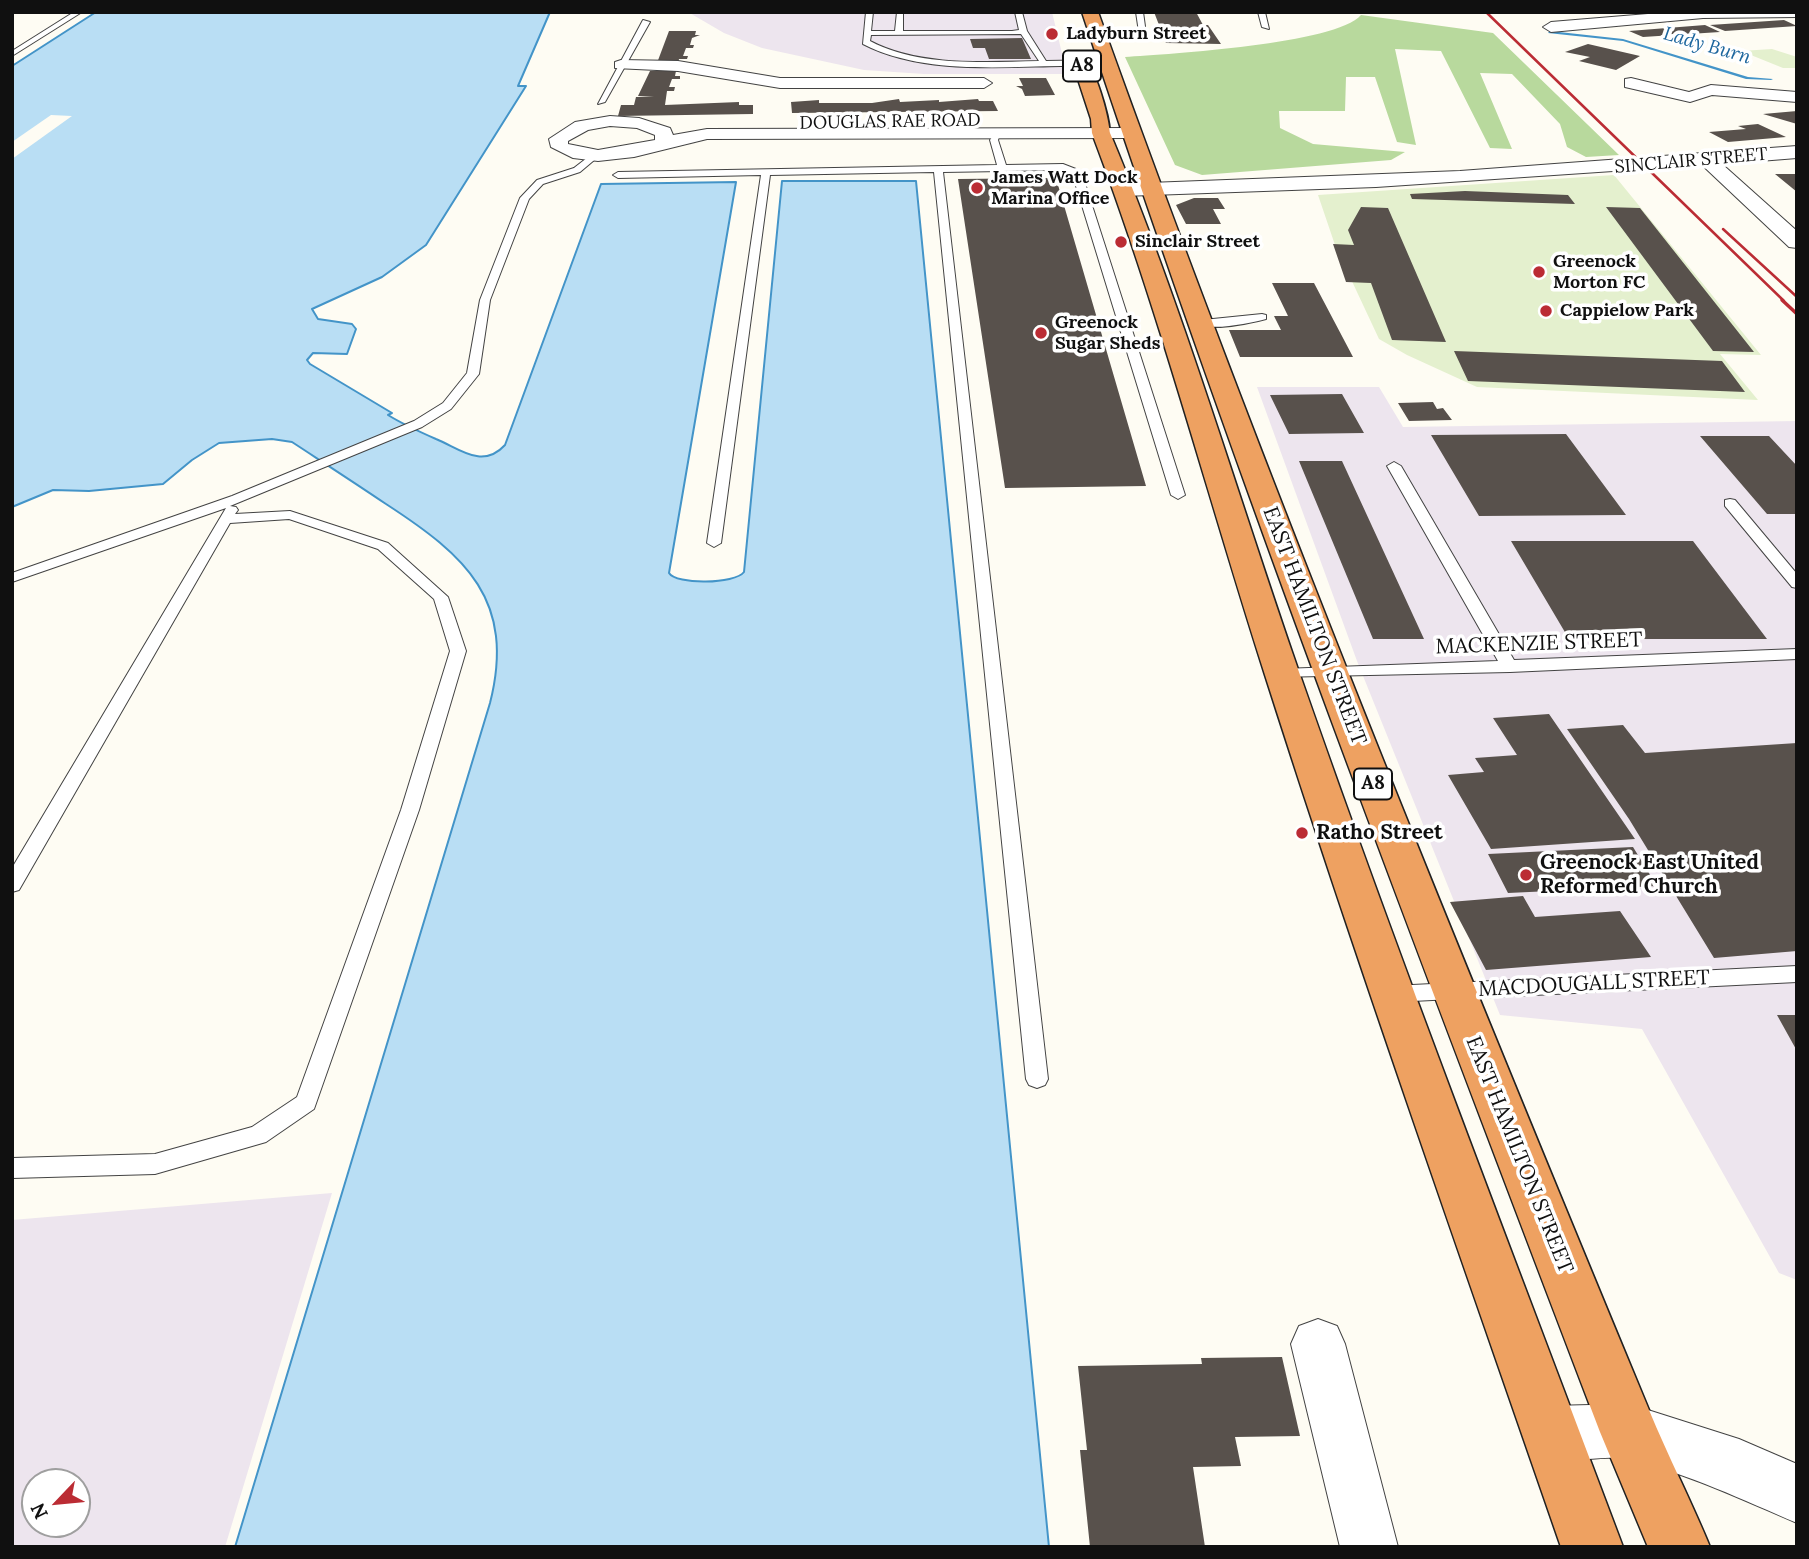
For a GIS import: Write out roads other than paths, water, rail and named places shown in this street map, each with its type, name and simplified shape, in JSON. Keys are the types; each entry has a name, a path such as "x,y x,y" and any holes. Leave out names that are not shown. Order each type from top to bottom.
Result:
{"highway":[{"name":"EAST HAMILTON STREET","path":"1090,12 1087,58 1138,189 1214,407 1331,673 1453,991 1629,1432 1679,1547"},
{"name":"EAST HAMILTON STREET","path":"1138,189 1203,323 1214,407 1282,674 1392,994 1592,1547"}],"street":[{"path":"1551,27 1587,17 1797,13"},
{"path":"621,65 678,66 778,104 984,83"},
{"path":"1631,83 1690,97 1711,90 1797,97"},
{"name":"DOUGLAS RAE ROAD","path":"778,104 1115,126 996,134 707,134 664,141 638,153 595,156 573,153 560,147 558,139 567,131 596,124 631,122 651,125 778,104"},
{"path":"651,125 664,132 664,141"},
{"name":"SINCLAIR STREET","path":"1138,189 1289,186 1797,152"},
{"path":"1707,160 1797,242"},
{"path":"1318,1344 1369,1547"},
{"path":"1551,1434 1629,1432 1739,1467 1797,1494"}],"lane":[{"path":"12,54 79,12"},
{"path":"870,12 866,41 881,51 925,58 1043,62 1087,58"},
{"path":"899,33 900,12"},
{"path":"1018,12 1023,31 1043,62"},
{"path":"1139,12 1144,39"},
{"path":"1261,12 1266,27"},
{"path":"601,102 646,22"},
{"path":"867,33 998,34 1023,31"},
{"path":"996,134 994,140 1002,168"},
{"path":"12,578 237,499 418,424 447,406 473,374 485,300 525,198 540,183 577,170 595,156"},
{"path":"618,175 1063,167 1076,171 1178,495"},
{"path":"938,169 1037,1079"},
{"path":"714,543 766,172"},
{"path":"1203,323 1234,323 1262,317"},
{"path":"1394,466 1510,667"},
{"path":"12,886 237,499"},
{"path":"1730,503 1797,584"},
{"path":"12,1168 155,1164 258,1135 306,1103 410,810 458,651 441,597 383,546 290,515 226,519"},
{"name":"MACKENZIE STREET","path":"1282,674 1797,654"},
{"name":"MACDOUGALL STREET","path":"1392,994 1797,974"}],"water":[{"path":"96,12 550,12 518,86 526,86 426,245 382,277 312,309 318,319 352,324 356,329 347,354 313,353 307,360 310,364 392,413 388,415 394,419 470,455 488,456 505,445 601,184 736,182 669,573 682,580 718,581 744,572 782,181 916,181 1049,1547 235,1547 490,703 496,667 496,636 490,608 478,584 440,543 415,523 292,442 272,439 219,443 192,460 163,484 89,491 53,490 12,507 12,66"}],"waterway":[{"name":"Lady Burn","path":"1550,32 1623,40 1748,78 1771,79"}],"railway":[{"path":"1486,12 1784,301"},
{"path":"1723,229 1797,297"},
{"path":"1782,300 1797,314"}],"place":[{"name":"Ladyburn Street","path":"1052,34"},
{"name":"James Watt Dock Marina Office","path":"977,188"},
{"name":"Sinclair Street","path":"1121,242"},
{"name":"Greenock Morton FC","path":"1539,272"},
{"name":"Cappielow Park","path":"1546,311"},
{"name":"Greenock Sugar Sheds","path":"1041,333"},
{"name":"Ratho Street","path":"1302,833"},
{"name":"Greenock East United Reformed Church","path":"1526,875"}]}
